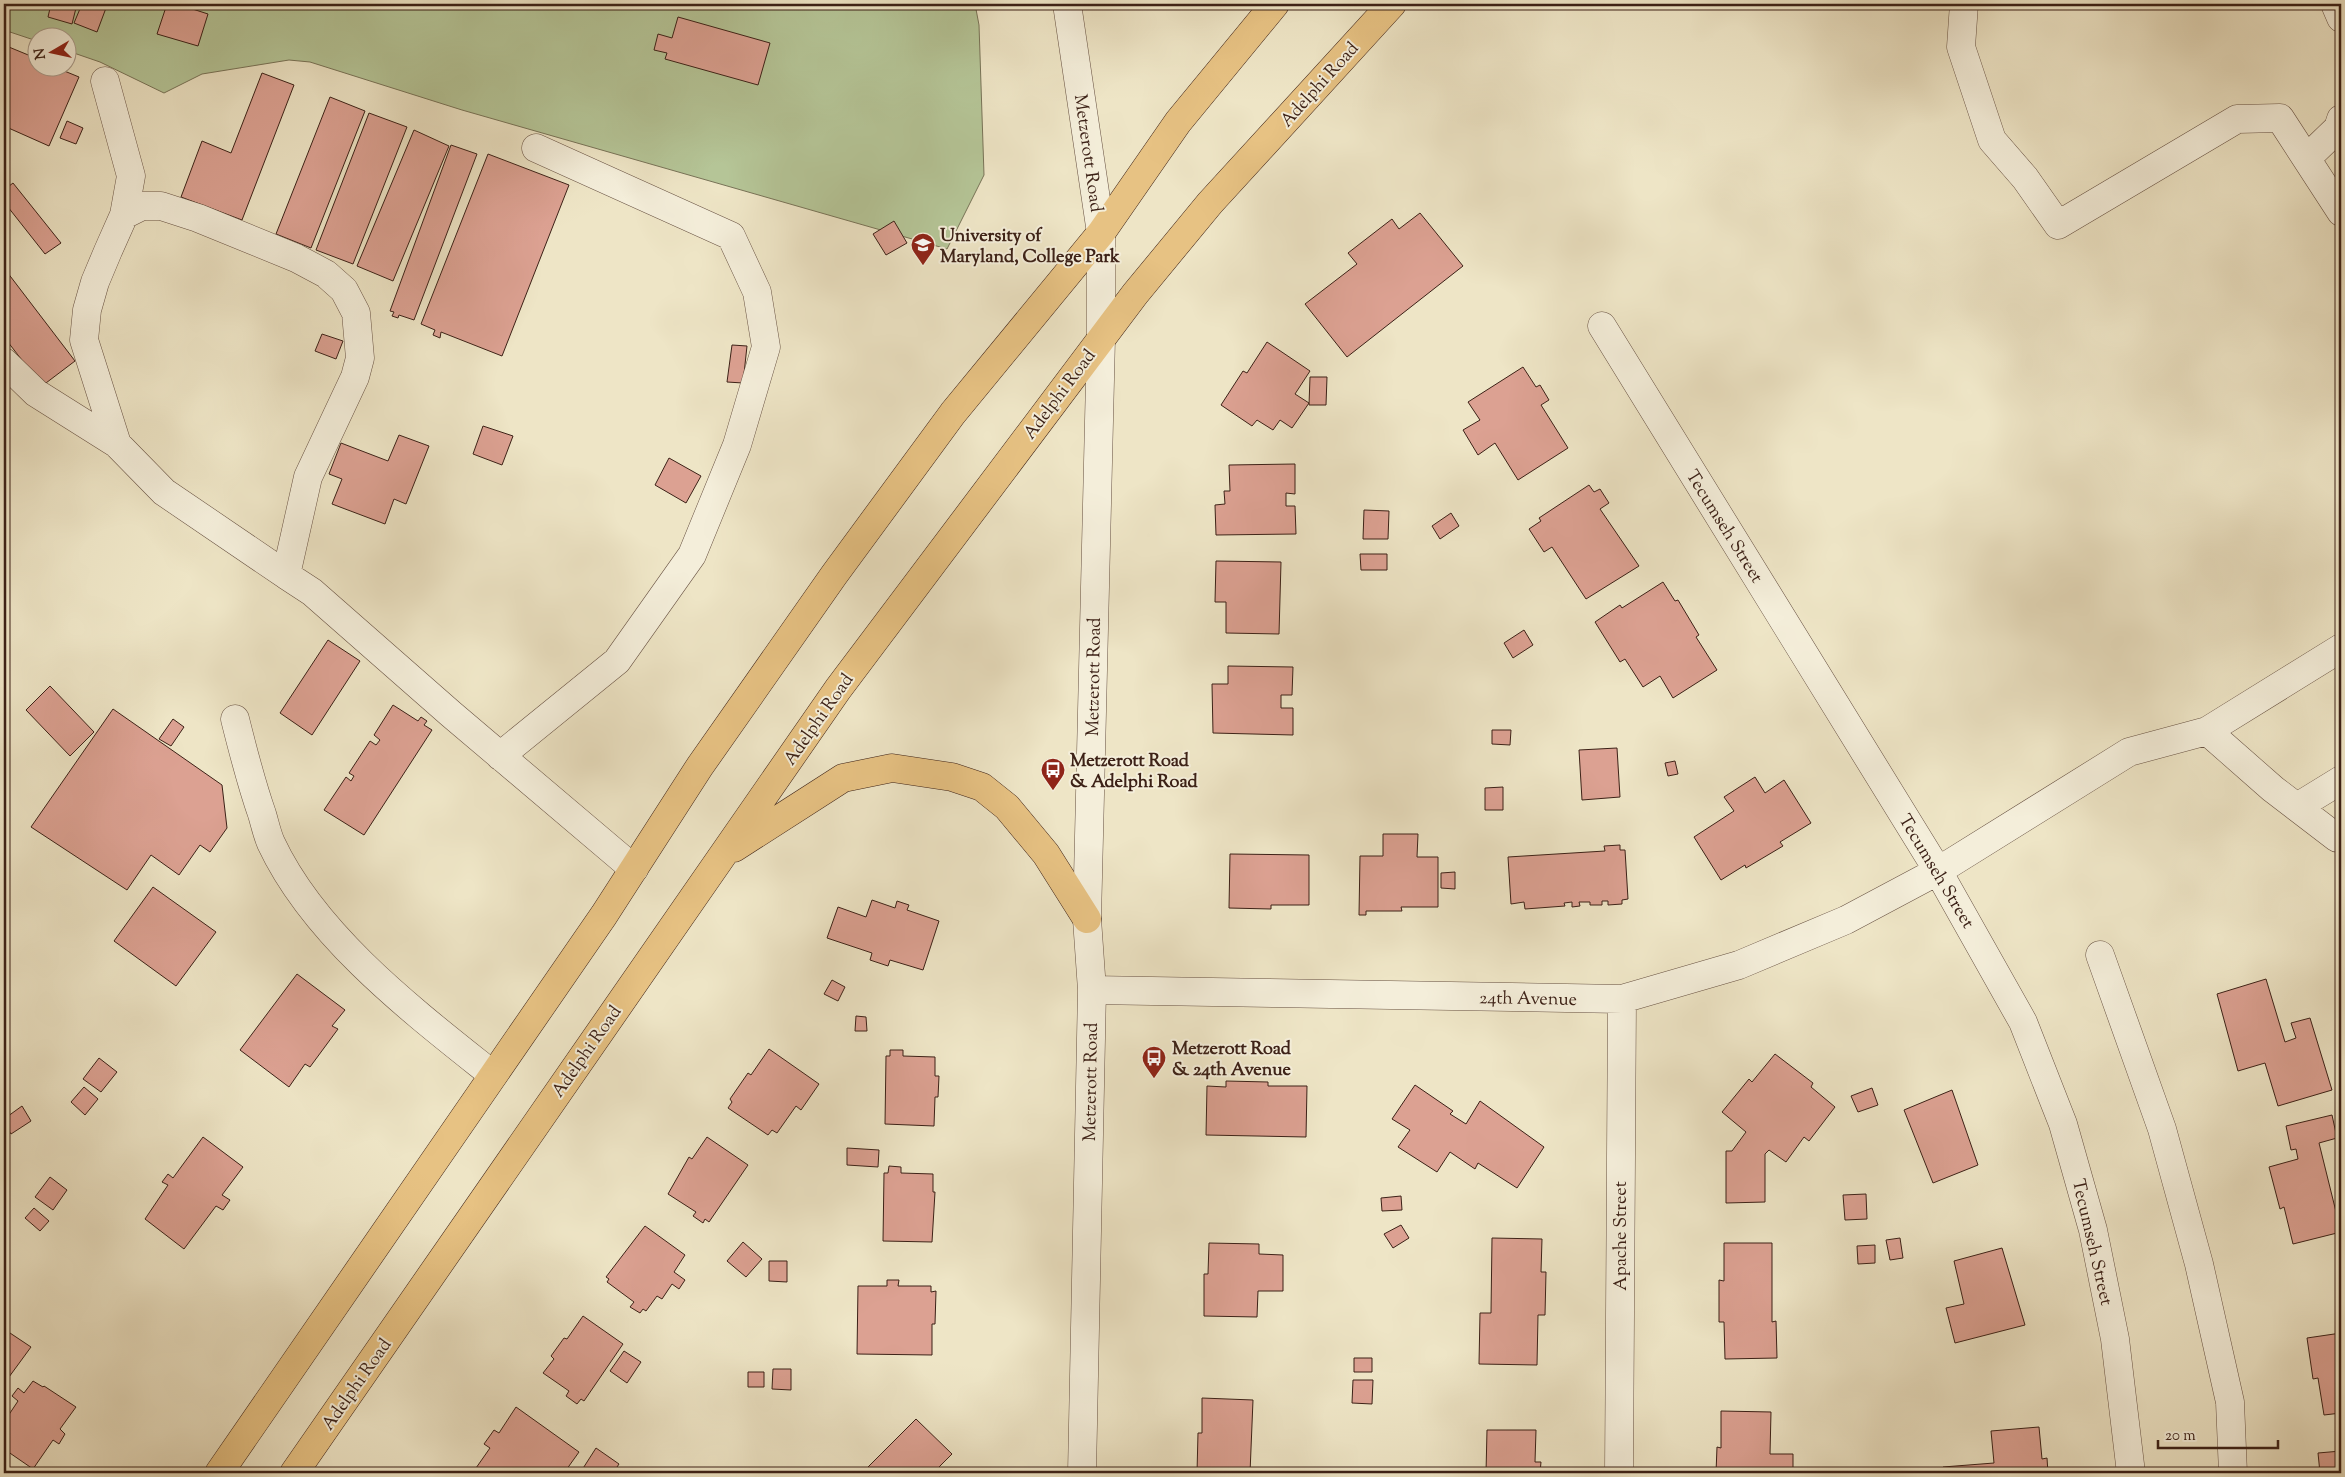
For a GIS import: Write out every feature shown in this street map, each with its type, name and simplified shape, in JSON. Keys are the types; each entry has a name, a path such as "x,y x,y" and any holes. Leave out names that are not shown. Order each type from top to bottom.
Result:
{"main road":[{"path":"219,1473 604,916 700,766 834,575 953,413 1101,233 1178,122 1275,4"},
{"name":"Adelphi Road","path":"294,1473 838,689 1101,338 1210,203 1392,4"},
{"path":"722,856 843,778 892,768 952,777 982,787 1008,807 1046,854 1087,919"}],"street":[{"name":"Metzerott Road","path":"1067,4 1101,233 1101,338 1087,919 1092,990 1082,1473"},
{"path":"1964,4 1961,47 1992,140 2025,178 2058,225 2238,119 2280,118 2341,212"},
{"path":"2336,4 2341,18"},
{"path":"105,81 131,176 124,215 95,282 87,310 84,340 117,444"},
{"path":"2306,158 2338,128 2341,119"},
{"path":"500,756 617,661 692,555 737,445 766,347 757,292 731,236 536,148"},
{"path":"124,215 142,206 161,206 296,258 326,274 344,290 356,313 360,358 355,377 308,477 286,575"},
{"name":"Tecumseh Street","path":"1602,326 1938,871 2023,1022 2063,1124 2093,1230 2116,1340 2132,1473"},
{"path":"4,362 36,393 117,444 164,492 312,592 500,756 634,869"},
{"name":"24th Avenue","path":"1092,990 1622,999 1739,966 1846,920 1938,871 2129,752 2208,731 2341,648"},
{"path":"234,719 271,843 308,905 352,953 426,1022 493,1075"},
{"path":"2208,731 2297,807 2337,838 2341,838"},
{"path":"2297,807 2341,780"},
{"path":"2100,955 2162,1129 2199,1264 2230,1402 2233,1473"},
{"name":"Apache Street","path":"1619,1473 1622,999"}],"green space":[{"path":"4,4 975,4 979,25 984,175 947,249 462,110 310,62 289,60 202,74 164,93 100,62 78,54 78,28 28,28 28,38 4,30"}],"building":[{"path":"51,4 77,4 72,24 48,17"},
{"path":"82,4 96,4 106,8 97,32 74,23"},
{"path":"167,4 177,4 208,14 198,46 157,34"},
{"path":"678,17 770,43 758,85 665,59 667,53 654,50 658,34 672,38"},
{"path":"4,45 28,55 28,78 79,77 49,146 4,126"},
{"path":"262,73 294,85 242,220 181,197 202,141 231,153"},
{"path":"330,97 365,111 311,248 276,234"},
{"path":"369,113 407,127 353,264 316,250"},
{"path":"67,121 83,128 76,144 60,138"},
{"path":"414,130 449,146 393,281 357,266"},
{"path":"451,145 477,154 414,320 399,315 398,318 392,316 394,312 390,311"},
{"path":"488,154 569,185 502,356 441,332 440,338 433,335 435,330 421,324"},
{"path":"13,183 61,243 45,254 4,202 4,190"},
{"path":"1420,213 1463,266 1347,357 1305,304 1357,264 1348,253 1392,219 1399,229"},
{"path":"894,221 907,243 886,255 873,234"},
{"path":"4,268 75,361 42,386 4,337"},
{"path":"322,334 343,341 336,359 315,351"},
{"path":"1267,342 1310,371 1295,394 1309,403 1292,428 1280,420 1273,430 1257,420 1252,426 1221,405 1243,371 1247,373"},
{"path":"732,345 747,346 743,383 727,382"},
{"path":"1523,367 1536,387 1540,385 1549,400 1541,405 1568,448 1518,480 1495,443 1478,455 1463,430 1480,420 1468,402"},
{"path":"1310,377 1327,377 1326,405 1309,405"},
{"path":"483,426 513,436 502,465 473,454"},
{"path":"399,435 429,446 406,504 394,499 385,524 332,504 342,479 329,474 341,443 388,461"},
{"path":"669,458 701,476 686,503 655,485"},
{"path":"1295,464 1295,494 1286,493 1286,506 1295,506 1296,534 1216,535 1215,505 1225,504 1224,491 1230,491 1229,465"},
{"path":"1589,485 1594,492 1600,489 1609,503 1600,509 1639,566 1586,599 1552,547 1544,552 1529,529 1541,521 1539,518"},
{"path":"1364,510 1389,511 1388,539 1363,539"},
{"path":"1451,513 1459,526 1440,539 1432,526"},
{"path":"1360,554 1387,554 1387,570 1361,570"},
{"path":"1216,561 1281,562 1279,634 1226,633 1226,602 1215,602"},
{"path":"1663,582 1675,601 1678,600 1699,635 1696,637 1717,670 1673,698 1660,676 1643,687 1625,659 1620,662 1595,622 1620,605 1622,608"},
{"path":"1524,630 1533,645 1513,658 1504,643"},
{"path":"328,640 360,661 312,735 280,713"},
{"path":"1228,666 1293,667 1292,695 1281,695 1281,708 1293,708 1293,735 1213,733 1212,684 1228,684"},
{"path":"50,686 94,732 70,756 26,710"},
{"path":"393,705 418,721 421,717 427,721 424,725 432,730 364,835 324,810 346,777 351,781 354,776 349,773 370,741 376,745 380,740 374,735"},
{"path":"113,709 222,785 227,828 210,852 200,845 179,875 151,855 127,890 31,827"},
{"path":"173,719 184,727 171,746 159,739"},
{"path":"1492,730 1511,730 1510,745 1492,744"},
{"path":"1617,748 1620,797 1582,800 1579,750"},
{"path":"1675,761 1678,774 1668,776 1665,763"},
{"path":"1755,777 1765,793 1784,780 1811,823 1780,842 1783,846 1746,868 1745,865 1721,880 1694,837 1734,811 1724,797"},
{"path":"1503,787 1503,810 1485,810 1485,788"},
{"path":"1383,834 1418,834 1417,857 1438,857 1438,907 1401,907 1402,911 1366,911 1366,915 1359,915 1360,856 1383,856"},
{"path":"1620,845 1620,850 1625,850 1628,899 1622,900 1622,904 1608,905 1608,901 1602,901 1602,905 1590,905 1590,902 1579,902 1580,906 1572,907 1572,902 1564,903 1565,906 1525,909 1524,902 1511,904 1508,857 1605,851 1604,846"},
{"path":"1230,854 1309,855 1309,905 1271,905 1271,909 1229,908"},
{"path":"1455,872 1455,889 1441,888 1441,873"},
{"path":"153,887 216,932 176,986 114,941"},
{"path":"872,900 895,908 897,901 909,905 907,910 939,921 923,970 890,960 888,966 870,960 872,953 827,938 838,907 866,917"},
{"path":"297,974 345,1010 332,1026 338,1029 310,1067 305,1064 289,1087 240,1050"},
{"path":"2266,979 2285,1042 2296,1038 2291,1023 2310,1018 2332,1090 2278,1106 2265,1063 2238,1071 2217,994"},
{"path":"832,980 845,987 838,1001 824,994"},
{"path":"856,1016 866,1017 867,1031 855,1031"},
{"path":"769,1049 819,1084 801,1110 796,1106 777,1133 772,1130 768,1135 728,1108 732,1102 730,1099 748,1073 751,1075"},
{"path":"890,1050 903,1050 903,1056 935,1057 935,1076 939,1076 938,1097 935,1097 934,1126 885,1124 886,1056 890,1056"},
{"path":"1775,1054 1813,1083 1811,1087 1835,1107 1809,1141 1804,1137 1786,1162 1769,1150 1765,1154 1765,1202 1726,1203 1726,1151 1732,1151 1746,1132 1722,1112 1749,1079 1752,1082"},
{"path":"99,1058 117,1072 101,1092 83,1079"},
{"path":"1226,1081 1268,1082 1268,1086 1307,1086 1306,1137 1206,1135 1207,1086 1226,1087"},
{"path":"1415,1085 1453,1111 1450,1114 1466,1124 1480,1101 1544,1147 1517,1188 1478,1163 1475,1169 1450,1152 1437,1172 1398,1147 1410,1130 1392,1119"},
{"path":"84,1087 98,1099 85,1115 71,1102"},
{"path":"1872,1088 1878,1105 1858,1112 1851,1096"},
{"path":"1952,1090 1978,1165 1933,1183 1904,1110"},
{"path":"22,1106 31,1121 11,1134 4,1123 4,1119"},
{"path":"2332,1115 2337,1138 2319,1143 2341,1232 2293,1244 2284,1207 2280,1209 2269,1167 2298,1159 2296,1149 2291,1150 2286,1126"},
{"path":"203,1137 243,1167 222,1195 230,1200 223,1210 216,1206 184,1249 145,1219 168,1185 162,1182 168,1174 173,1178"},
{"path":"707,1137 748,1165 709,1222 705,1219 703,1223 693,1216 696,1212 668,1194 689,1157 692,1159"},
{"path":"847,1148 879,1150 878,1167 847,1165"},
{"path":"889,1166 901,1167 901,1173 933,1174 933,1192 935,1192 932,1242 883,1241 884,1173 888,1173"},
{"path":"50,1177 67,1190 53,1210 35,1197"},
{"path":"1866,1194 1867,1219 1845,1220 1843,1195"},
{"path":"1401,1196 1402,1210 1382,1211 1381,1198"},
{"path":"34,1208 49,1221 40,1231 25,1218"},
{"path":"1401,1225 1409,1238 1393,1248 1384,1234"},
{"path":"645,1226 685,1255 674,1272 685,1280 679,1289 672,1284 662,1299 657,1296 646,1311 643,1309 640,1313 630,1307 634,1302 607,1282 609,1279 606,1277"},
{"path":"1492,1238 1542,1239 1541,1272 1546,1272 1545,1315 1538,1315 1537,1365 1479,1364 1480,1313 1491,1313"},
{"path":"1900,1238 1903,1258 1890,1260 1886,1240"},
{"path":"743,1242 762,1259 746,1277 727,1261"},
{"path":"1209,1243 1259,1244 1259,1254 1283,1255 1283,1291 1258,1291 1257,1317 1204,1316 1204,1274 1208,1274"},
{"path":"1724,1243 1772,1243 1772,1322 1776,1321 1777,1358 1725,1359 1724,1322 1719,1322 1719,1280 1724,1281"},
{"path":"1875,1245 1875,1263 1858,1264 1857,1246"},
{"path":"2002,1248 2025,1325 1955,1343 1946,1308 1964,1304 1954,1261"},
{"path":"769,1261 787,1261 787,1282 769,1281"},
{"path":"887,1280 899,1280 898,1286 931,1286 931,1292 936,1291 935,1324 932,1324 932,1355 857,1354 858,1286 887,1286"},
{"path":"583,1316 623,1344 584,1401 581,1399 577,1404 566,1396 569,1391 543,1373 554,1359 551,1356 564,1338 567,1339"},
{"path":"7,1331 31,1347 9,1377 4,1373 4,1336"},
{"path":"2341,1333 2341,1413 2324,1415 2318,1378 2313,1379 2307,1338"},
{"path":"624,1351 641,1362 627,1383 610,1371"},
{"path":"1354,1358 1372,1358 1372,1372 1354,1372"},
{"path":"773,1369 791,1369 791,1390 772,1389"},
{"path":"748,1372 764,1372 764,1387 748,1387"},
{"path":"1353,1380 1373,1380 1372,1404 1352,1403"},
{"path":"33,1381 76,1407 60,1429 65,1434 59,1444 53,1440 33,1469 4,1449 4,1422 18,1401 12,1396 18,1388 24,1393"},
{"path":"1202,1398 1253,1400 1250,1473 1197,1473 1198,1433 1202,1433"},
{"path":"516,1407 579,1452 564,1473 483,1473 476,1468 490,1448 484,1444 494,1430 499,1433"},
{"path":"1721,1411 1771,1412 1770,1454 1793,1454 1793,1473 1716,1473 1717,1447 1721,1448"},
{"path":"916,1419 952,1454 933,1473 862,1473"},
{"path":"2039,1427 2042,1459 2047,1458 2048,1473 1943,1473 1943,1467 1994,1463 1991,1431"},
{"path":"1487,1430 1536,1430 1535,1462 1541,1462 1540,1473 1486,1473"},
{"path":"596,1448 619,1464 613,1473 580,1473"},
{"path":"2341,1451 2341,1473 2320,1473 2318,1453"}],"place":[{"name":"University of Maryland, College Park","path":"923,266"},
{"name":"Metzerott Road & Adelphi Road","path":"1053,791"},
{"name":"Metzerott Road & 24th Avenue","path":"1154,1079"}]}
